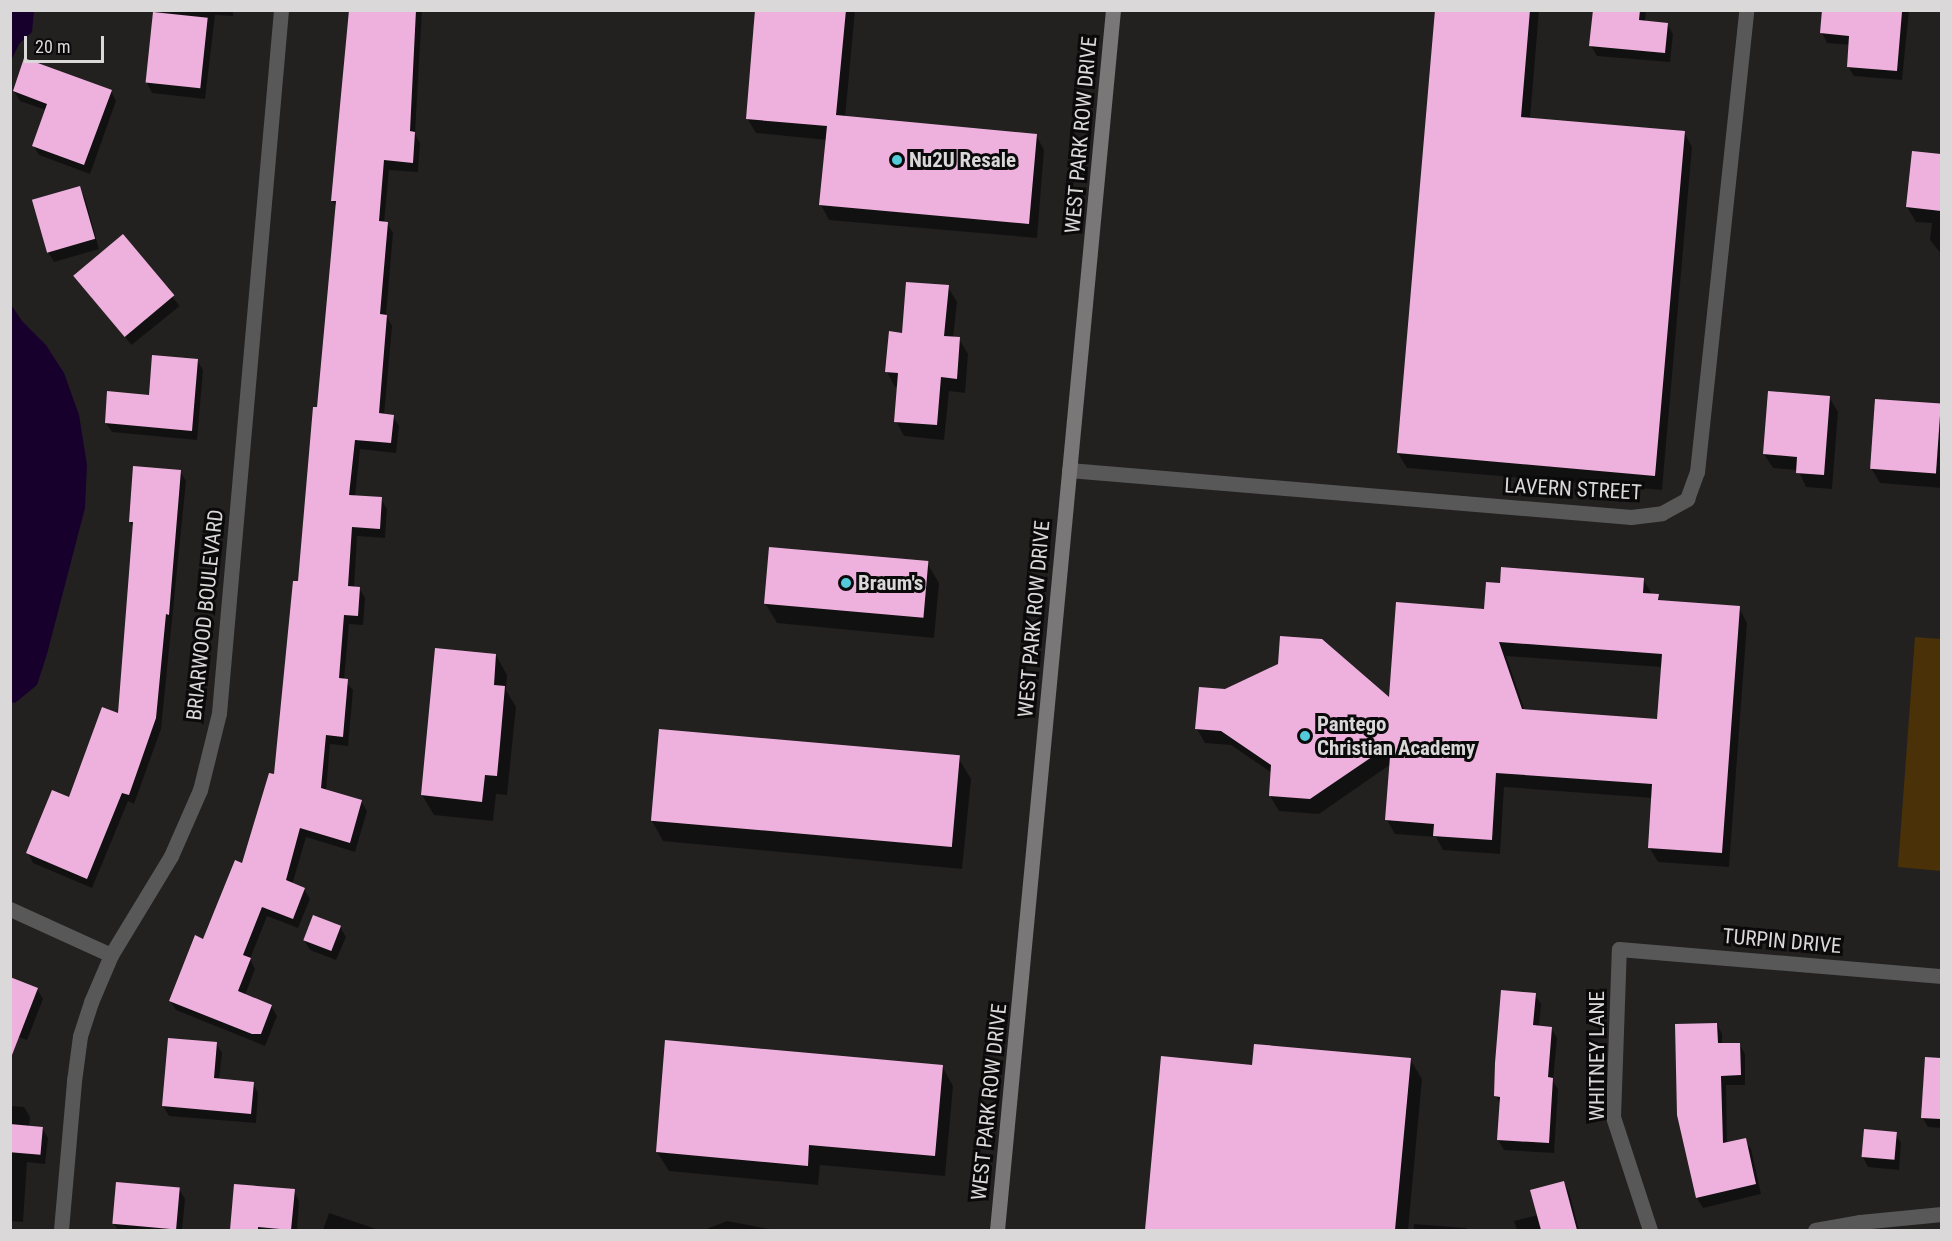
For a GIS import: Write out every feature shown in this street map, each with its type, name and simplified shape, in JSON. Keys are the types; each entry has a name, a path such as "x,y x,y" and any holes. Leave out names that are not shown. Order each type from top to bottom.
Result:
{"main road":[{"name":"WEST PARK ROW DRIVE","path":"997,1230 1113,10"}],"street":[{"name":"BRIARWOOD BOULEVARD","path":"61,1230 80,1036 91,1002 111,955 171,856 200,790 219,713 281,10"},
{"name":"LAVERN STREET","path":"1069,470 1631,517 1662,513 1687,499 1697,472 1746,10"},
{"path":"10,909 111,955"},
{"name":"TURPIN DRIVE","path":"1619,949 1941,976"},
{"name":"WHITNEY LANE","path":"1619,949 1613,1117 1650,1230"},
{"path":"1815,1230 1860,1222 1941,1214"}],"shaded area":[{"path":"11,10 34,11 32,32 19,44 11,61"},
{"path":"10,303 22,321 46,345 64,373 79,415 87,465 85,508 47,654 37,685 15,703 10,702"},
{"path":"1915,637 1941,639 1941,871 1898,867"}],"building":[{"path":"349,10 416,10 410,131 415,132 413,163 384,160 379,221 388,222 380,314 387,315 379,413 394,415 391,443 355,440 349,495 382,497 380,529 352,527 348,586 360,587 358,616 344,615 339,678 348,679 343,737 326,735 321,788 362,800 350,843 300,828 286,880 305,888 293,919 262,907 243,955 251,958 238,991 272,1005 261,1034 252,1034 169,1001 195,935 203,939 235,860 242,863 269,773 274,774 293,581 298,581 313,407 317,407 336,201 331,201"},
{"path":"755,10 846,10 836,115 1037,134 1029,224 819,205 827,126 746,119"},
{"path":"1435,10 1530,10 1521,117 1685,131 1655,476 1397,453"},
{"path":"1593,10 1640,10 1639,20 1668,23 1665,53 1589,46"},
{"path":"1822,10 1902,12 1897,71 1847,67 1849,36 1820,33"},
{"path":"153,12 208,18 200,88 146,83"},
{"path":"24,58 112,90 84,165 32,146 47,104 13,91"},
{"path":"1912,151 1941,154 1941,211 1906,207"},
{"path":"80,186 95,239 47,253 32,200"},
{"path":"123,234 174,295 125,337 73,276"},
{"path":"906,282 949,285 944,336 960,337 957,379 941,377 937,425 894,422 898,373 885,372 889,331 902,333"},
{"path":"152,355 198,359 192,431 105,423 107,391 149,395"},
{"path":"1768,391 1830,396 1824,475 1796,473 1797,457 1763,454"},
{"path":"1875,399 1941,404 1936,473 1870,469"},
{"path":"133,466 181,470 169,615 166,614 156,718 129,795 122,793 87,879 26,853 52,790 69,797 102,707 118,713 133,522 129,522"},
{"name":"Braum's","path":"769,547 928,561 923,618 764,604"},
{"path":"1501,567 1644,578 1643,593 1659,594 1658,600 1740,606 1722,853 1648,848 1652,784 1496,773 1492,840 1433,836 1434,824 1385,820 1391,744 1310,799 1269,796 1271,765 1221,731 1195,729 1199,687 1225,689 1278,664 1280,636 1322,639 1389,697 1396,602 1484,609 1486,582 1500,583","holes":["1499,642 1662,654 1657,719 1522,709"]},
{"path":"435,648 496,654 494,685 505,686 497,776 485,775 482,802 421,795"},
{"path":"659,729 960,755 952,847 651,821"},
{"path":"313,915 341,926 331,951 303,940"},
{"path":"10,977 38,988 12,1055 10,1055"},
{"path":"1501,990 1536,993 1533,1025 1552,1027 1548,1077 1553,1078 1549,1143 1497,1140 1500,1097 1494,1096"},
{"path":"1717,1023 1718,1043 1740,1043 1741,1075 1721,1076 1723,1143 1746,1138 1756,1184 1696,1198 1677,1115 1675,1024"},
{"path":"168,1038 217,1042 214,1078 254,1082 251,1114 162,1106"},
{"path":"665,1040 943,1065 935,1156 809,1145 808,1166 656,1152"},
{"path":"1254,1044 1411,1058 1395,1230 1145,1230 1161,1056 1252,1065"},
{"path":"1925,1057 1941,1058 1941,1119 1921,1118"},
{"path":"10,1124 43,1127 40,1155 10,1152"},
{"path":"1864,1129 1897,1132 1894,1160 1862,1157"},
{"path":"1564,1181 1577,1230 1541,1230 1530,1190"},
{"path":"116,1182 180,1188 176,1229 112,1224"},
{"path":"234,1184 295,1189 291,1230 258,1227 258,1230 230,1230"}],"place":[{"name":"Nu2U Resale","path":"897,160"},
{"name":"Braum's","path":"846,583"},
{"name":"Pantego Christian Academy","path":"1305,736"}]}
